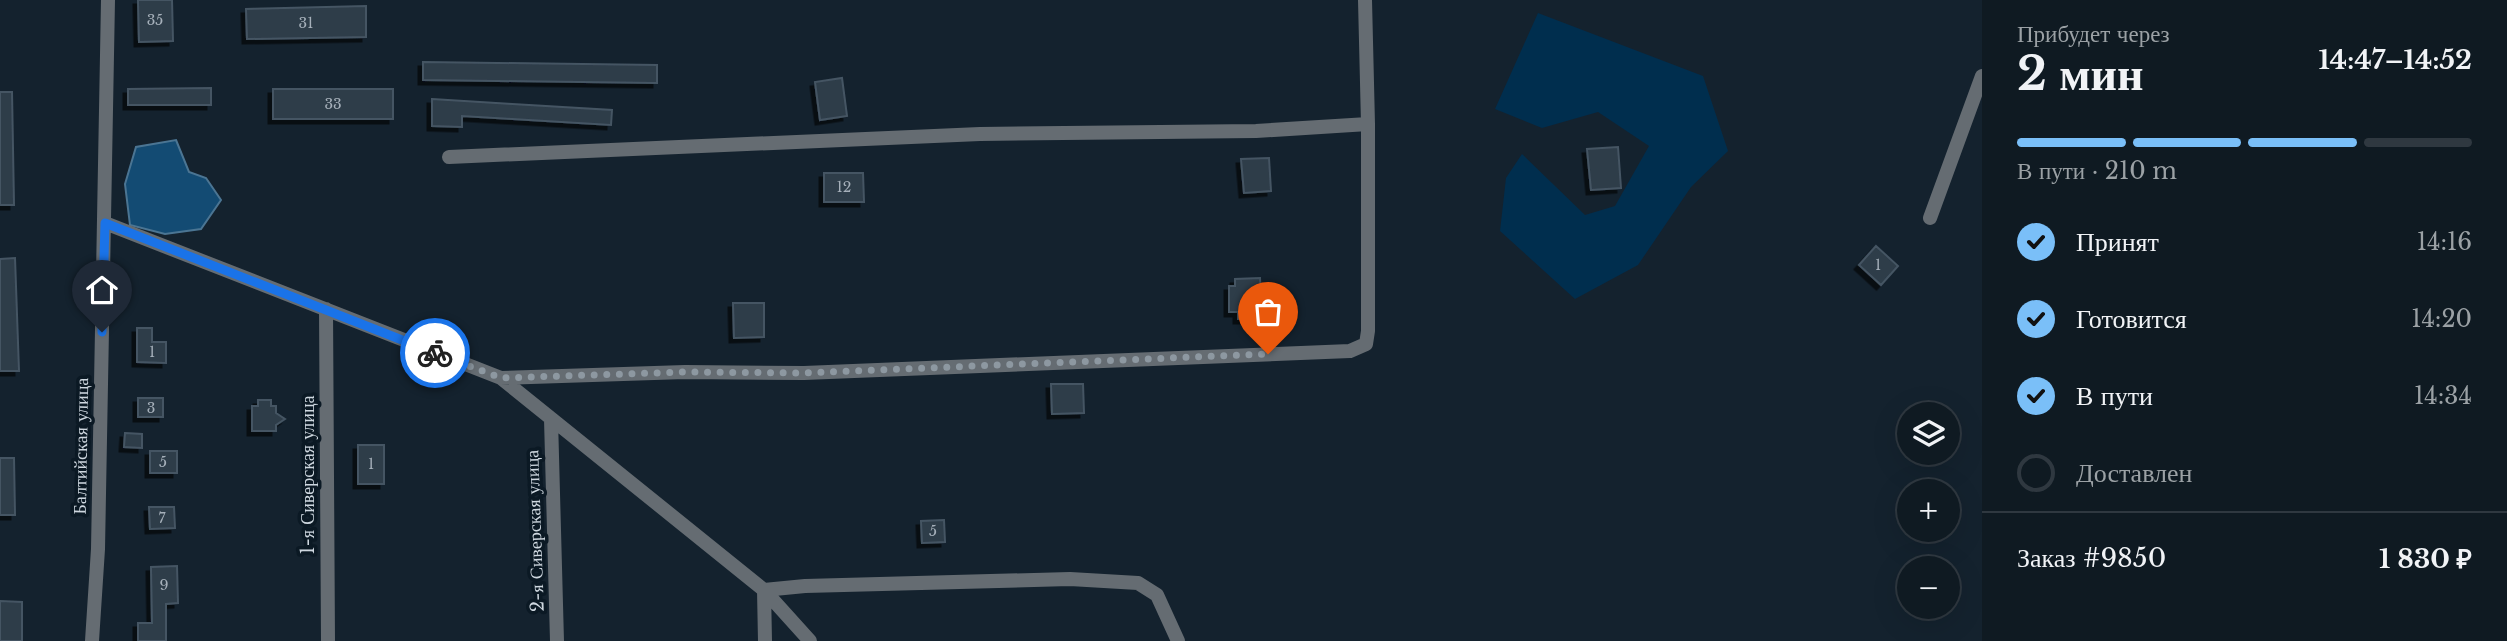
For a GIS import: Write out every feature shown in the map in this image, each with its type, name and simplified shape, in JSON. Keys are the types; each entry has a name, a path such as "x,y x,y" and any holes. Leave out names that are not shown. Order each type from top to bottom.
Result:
{"street":[{"name":"Балтийская улица","path":"92,641 98,550 108,0"},
{"path":"501,378 685,372 804,373 1350,351 1366,344 1368,331 1366,0"},
{"path":"1930,218 1982,76"},
{"path":"449,157 980,134 1256,131 1368,124"},
{"path":"105,223 501,378 764,590 810,641"},
{"name":"1-я Сиверская улица","path":"326,309 328,641"},
{"name":"2-я Сиверская улица","path":"551,419 557,641"},
{"path":"764,590 806,586 1070,579 1138,583 1157,595 1178,641"},
{"path":"764,590 765,641"}],"shaded area":[{"path":"1538,13 1703,76 1728,151 1691,187 1638,265 1575,299 1500,231 1506,178 1522,154 1585,215 1615,206 1649,146 1598,112 1542,128 1495,109"},
{"path":"176,140 189,172 206,178 221,200 201,229 165,234 130,225 125,184 136,147"}],"building":[{"path":"138,0 172,0 173,41 139,42"},
{"path":"366,6 366,37 247,39 246,9"},
{"path":"423,62 657,65 657,83 423,80"},
{"path":"842,78 847,116 820,120 815,82"},
{"path":"211,88 211,105 128,105 128,89"},
{"path":"273,89 393,89 393,119 273,119"},
{"path":"0,92 12,92 14,205 0,205"},
{"path":"432,99 612,110 611,125 462,116 462,127 432,126"},
{"path":"1618,147 1621,188 1591,190 1587,149"},
{"path":"1269,158 1271,191 1244,193 1241,159"},
{"path":"824,173 863,173 864,202 824,202"},
{"path":"1876,246 1898,266 1881,285 1859,265"},
{"path":"15,258 19,371 0,371 0,259"},
{"path":"1260,278 1262,319 1238,319 1238,312 1229,312 1229,286 1235,286 1235,279"},
{"path":"733,303 764,303 764,337 734,338"},
{"path":"137,328 152,328 152,342 166,342 166,363 137,362"},
{"path":"1051,384 1083,384 1084,413 1052,414"},
{"path":"138,398 163,398 163,417 138,417"},
{"path":"258,400 271,400 271,406 276,406 276,413 285,419 276,425 276,431 252,431 252,406 258,406"},
{"path":"125,433 142,434 142,448 124,447"},
{"path":"358,445 384,445 384,484 358,484"},
{"path":"150,451 177,451 177,473 150,473"},
{"path":"0,458 14,458 15,515 0,515"},
{"path":"149,507 174,507 175,528 150,529"},
{"path":"944,520 945,542 922,543 921,521"},
{"path":"177,566 178,603 166,604 166,641 138,641 138,623 152,623 151,567"},
{"path":"0,601 22,602 22,641 0,641"}],"way so far":[{"path":"435,353 501,378 685,372 804,373 1268,354"}],"route":[{"path":"102,332 105,223 435,353"}]}
